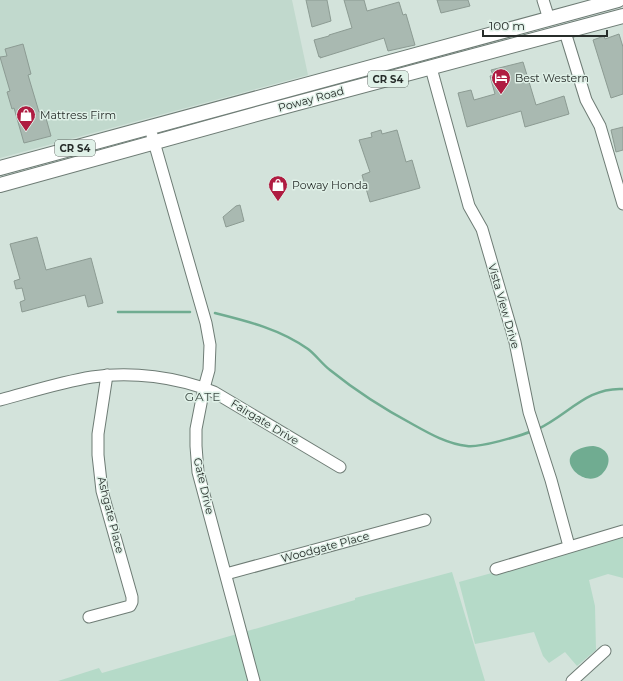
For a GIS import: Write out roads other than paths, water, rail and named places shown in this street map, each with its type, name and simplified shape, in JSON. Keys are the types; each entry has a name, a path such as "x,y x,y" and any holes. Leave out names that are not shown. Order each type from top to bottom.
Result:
{"main road":[{"name":"Poway Road","path":"0,168 618,0"},
{"path":"565,32 564,24 566,22 623,6"},
{"name":"Poway Road","path":"0,185 326,95 623,16"},
{"path":"431,68 470,50 547,28 550,24 548,19"},
{"path":"326,95 332,86 391,70 410,57"},
{"path":"264,112 280,102 317,92 319,89 319,82"},
{"path":"0,175 16,170 32,160"}],"street":[{"path":"544,0 548,19"},
{"path":"565,32 586,100 600,126 623,204"},
{"name":"Vista View Drive","path":"431,68 469,206 482,229 515,342 530,412 569,546"},
{"name":"Gate Drive","path":"150,127 206,323 210,345 209,370 196,429 198,472 254,681"},
{"name":"Fairgate Drive","path":"0,400 74,380 107,375 159,377 204,388 214,392 340,467"},
{"name":"Ashgate Place","path":"89,617 130,606 132,602 132,597 102,491 100,476 98,434 107,375"},
{"name":"Woodgate Place","path":"226,574 425,520"},
{"path":"496,569 623,531"},
{"path":"572,681 605,652"}],"waterway":[{"path":"118,312 190,312"},
{"path":"215,313 263,326 297,342 311,351 327,368 370,399 392,413 446,441 460,445 473,446 500,441 532,431"},
{"path":"538,429 588,397 599,392 623,389"}],"place":[{"name":"Best Western","path":"501,95"},
{"name":"Mattress Firm","path":"26,132"},
{"name":"Poway Honda","path":"278,202"}],"district":[{"name":"GATE","path":"203,396"}]}
